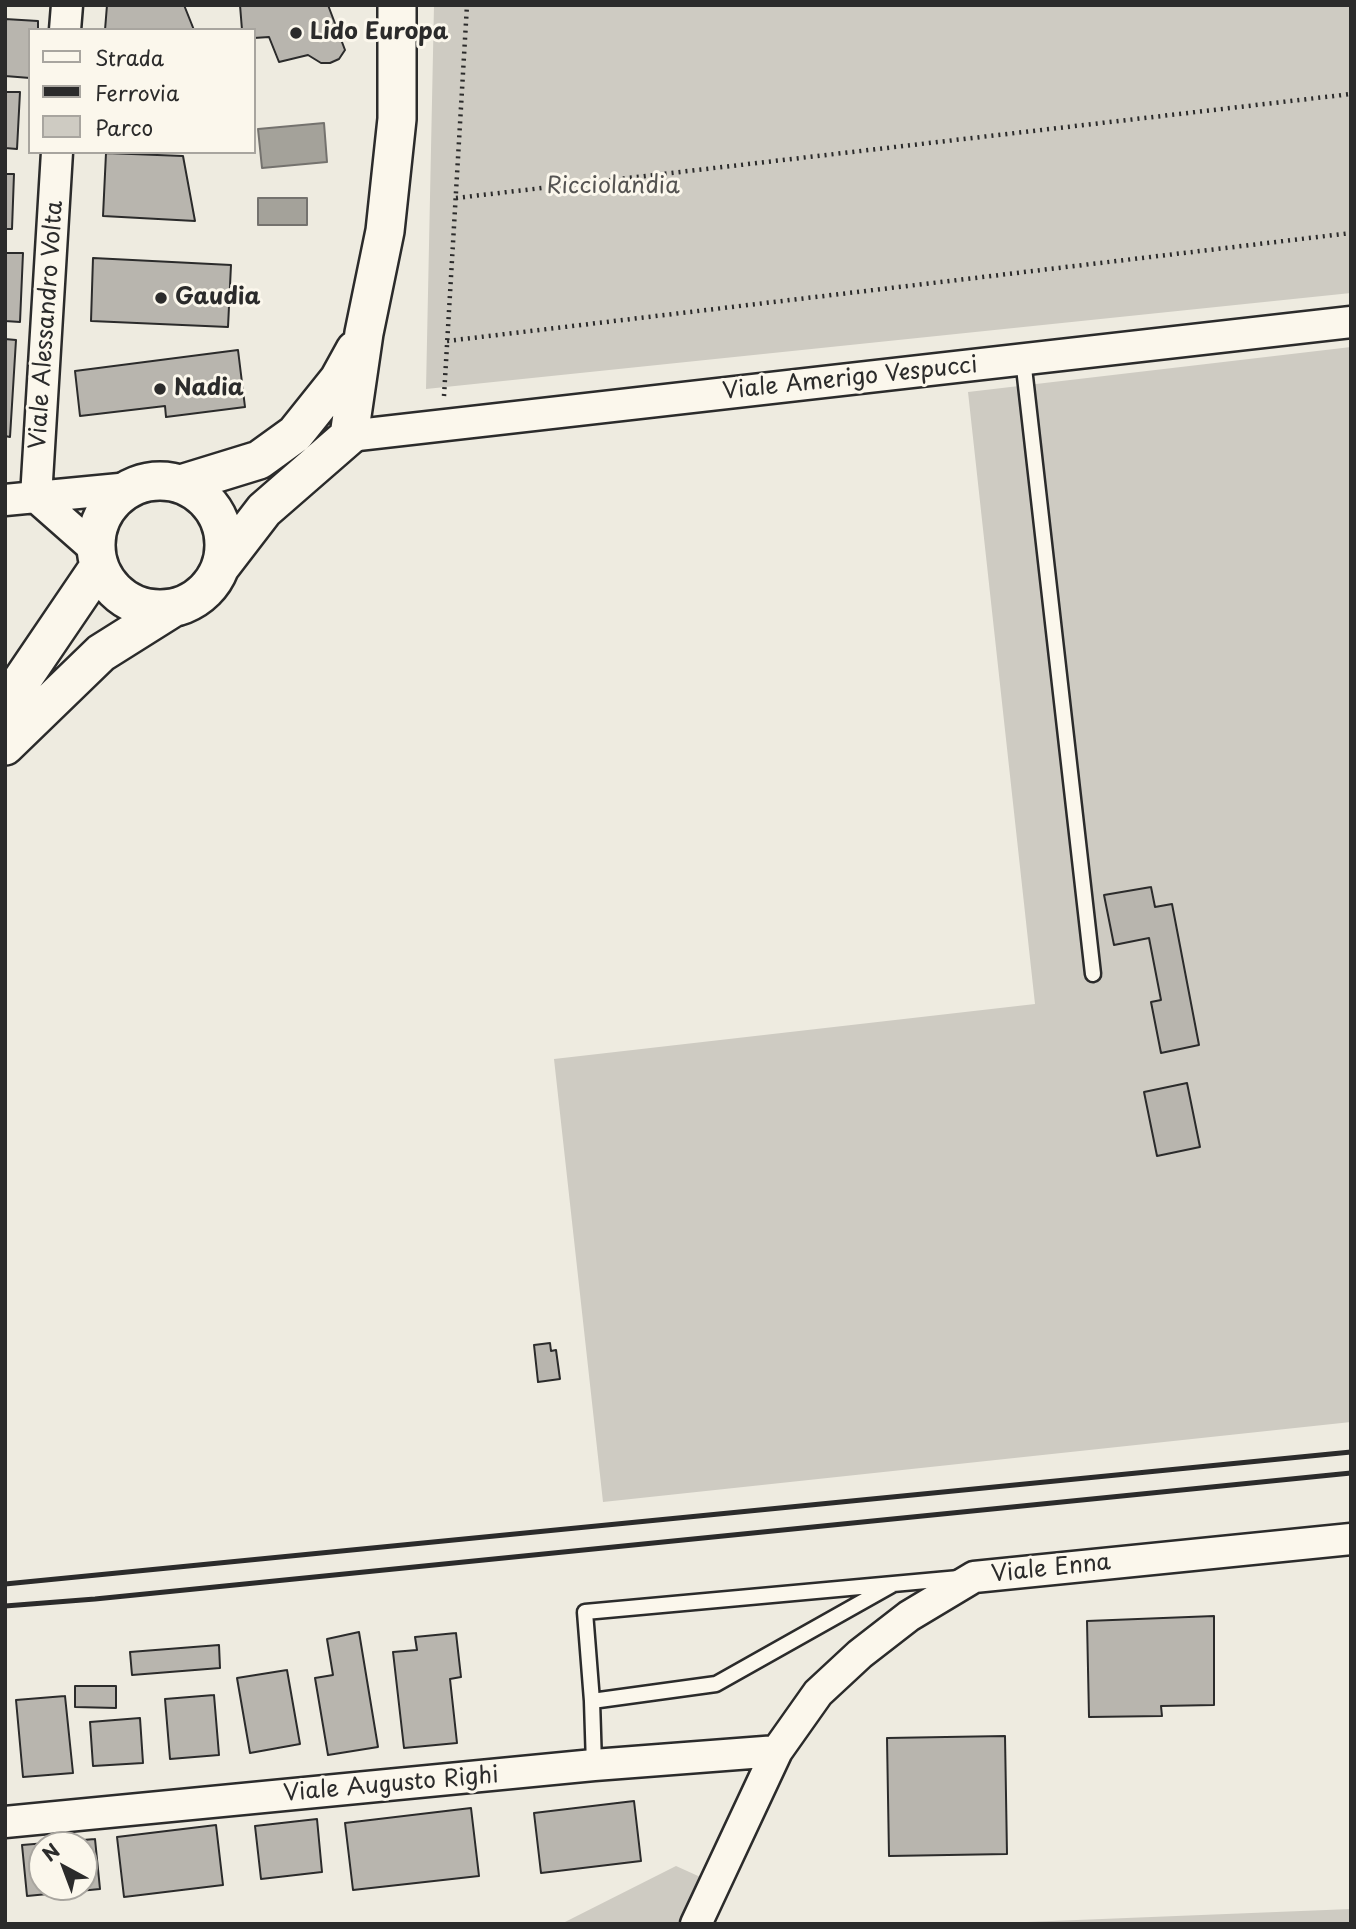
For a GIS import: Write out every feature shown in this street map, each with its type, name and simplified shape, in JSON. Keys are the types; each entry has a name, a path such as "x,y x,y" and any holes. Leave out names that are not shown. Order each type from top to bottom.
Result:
{"street":[{"path":"65,28 67,5"},
{"path":"5,746 101,653 171,609 187,604 201,594 213,582 221,566 264,510 349,436 364,333 385,231 397,119 397,5"},
{"name":"Viale Alessandro Volta","path":"36,497 57,154"},
{"name":"Viale Amerigo Vespucci","path":"349,436 1351,322"},
{"path":"181,484 259,460 295,434 339,380 364,333"},
{"path":"5,500 130,488 147,482 181,484 199,494 213,508 222,526 224,546 221,566"},
{"path":"5,705 97,559 96,531 103,513 115,499 130,488"},
{"path":"36,497 97,559 110,587 127,601 148,609 171,609"},
{"name":"Viale Enna","path":"696,1924 777,1751 818,1692 860,1654 909,1616 974,1577 1351,1539"},
{"name":"Viale Augusto Righi","path":"5,1822 594,1765 777,1751"}],"lane":[{"path":"1023,359 1093,975"},
{"path":"594,1765 585,1612 974,1577"},
{"path":"592,1700 716,1684 892,1585"}],"path":[{"path":"442,425 467,5"},
{"path":"456,198 1351,94"},
{"path":"447,341 1351,233"}],"green space":[{"name":"Ricciolandia","path":"434,5 1351,5 1351,293 426,389"},
{"path":"1351,347 1351,1422 603,1502 554,1059 1035,1004 968,392"},
{"path":"676,1866 707,1880 684,1924 561,1924"},
{"path":"1351,1909 1351,1924 977,1924"}],"shaded area":[{"path":"324,123 327,162 262,168 258,129"},
{"path":"258,198 307,198 307,225 258,225"}],"building":[{"path":"107,5 184,5 193,28 105,28"},
{"name":"Lido Europa","path":"240,5 328,5 345,50 339,59 330,63 321,63 308,55 279,62 269,37 256,38 256,28 242,28"},
{"path":"5,19 38,21 38,28 28,28 28,78 5,76"},
{"path":"5,92 20,92 17,149 5,148"},
{"path":"106,154 183,156 195,221 103,216"},
{"path":"5,174 14,174 12,229 5,229"},
{"path":"5,253 23,253 20,322 5,321"},
{"name":"Gaudia","path":"93,258 231,265 228,327 91,321"},
{"path":"5,339 16,340 10,437 5,436"},
{"name":"Nadia","path":"238,350 245,407 166,417 165,406 80,416 75,371"},
{"path":"1151,887 1155,907 1172,904 1199,1045 1161,1053 1151,1002 1161,1000 1149,938 1114,945 1104,895"},
{"path":"1187,1083 1200,1147 1157,1156 1144,1092"},
{"path":"550,1343 551,1351 556,1350 560,1379 538,1382 534,1345"},
{"path":"1214,1616 1214,1705 1161,1706 1162,1716 1089,1717 1087,1621"},
{"path":"359,1632 378,1747 328,1755 315,1678 333,1675 327,1639"},
{"path":"456,1633 461,1677 450,1679 457,1743 404,1748 393,1652 417,1650 415,1637"},
{"path":"219,1645 220,1668 132,1675 130,1652"},
{"path":"287,1670 300,1744 250,1753 237,1678"},
{"path":"75,1686 116,1686 116,1708 75,1707"},
{"path":"214,1695 219,1755 170,1759 165,1699"},
{"path":"65,1696 73,1773 23,1777 16,1700"},
{"path":"140,1718 143,1763 93,1766 90,1722"},
{"path":"1005,1736 1007,1854 889,1856 887,1738"},
{"path":"634,1801 641,1861 541,1873 534,1813"},
{"path":"471,1808 479,1876 353,1890 345,1823"},
{"path":"317,1819 322,1872 261,1879 255,1826"},
{"path":"216,1825 223,1885 124,1897 117,1837"},
{"path":"22,1845 28,1845 28,1896"}],"railway":[{"path":"5,1584 1351,1452"},
{"path":"5,1606 1351,1473"}],"place":[{"name":"Lido Europa","path":"296,33"},
{"name":"Gaudia","path":"161,298"},
{"name":"Nadia","path":"160,389"}]}
